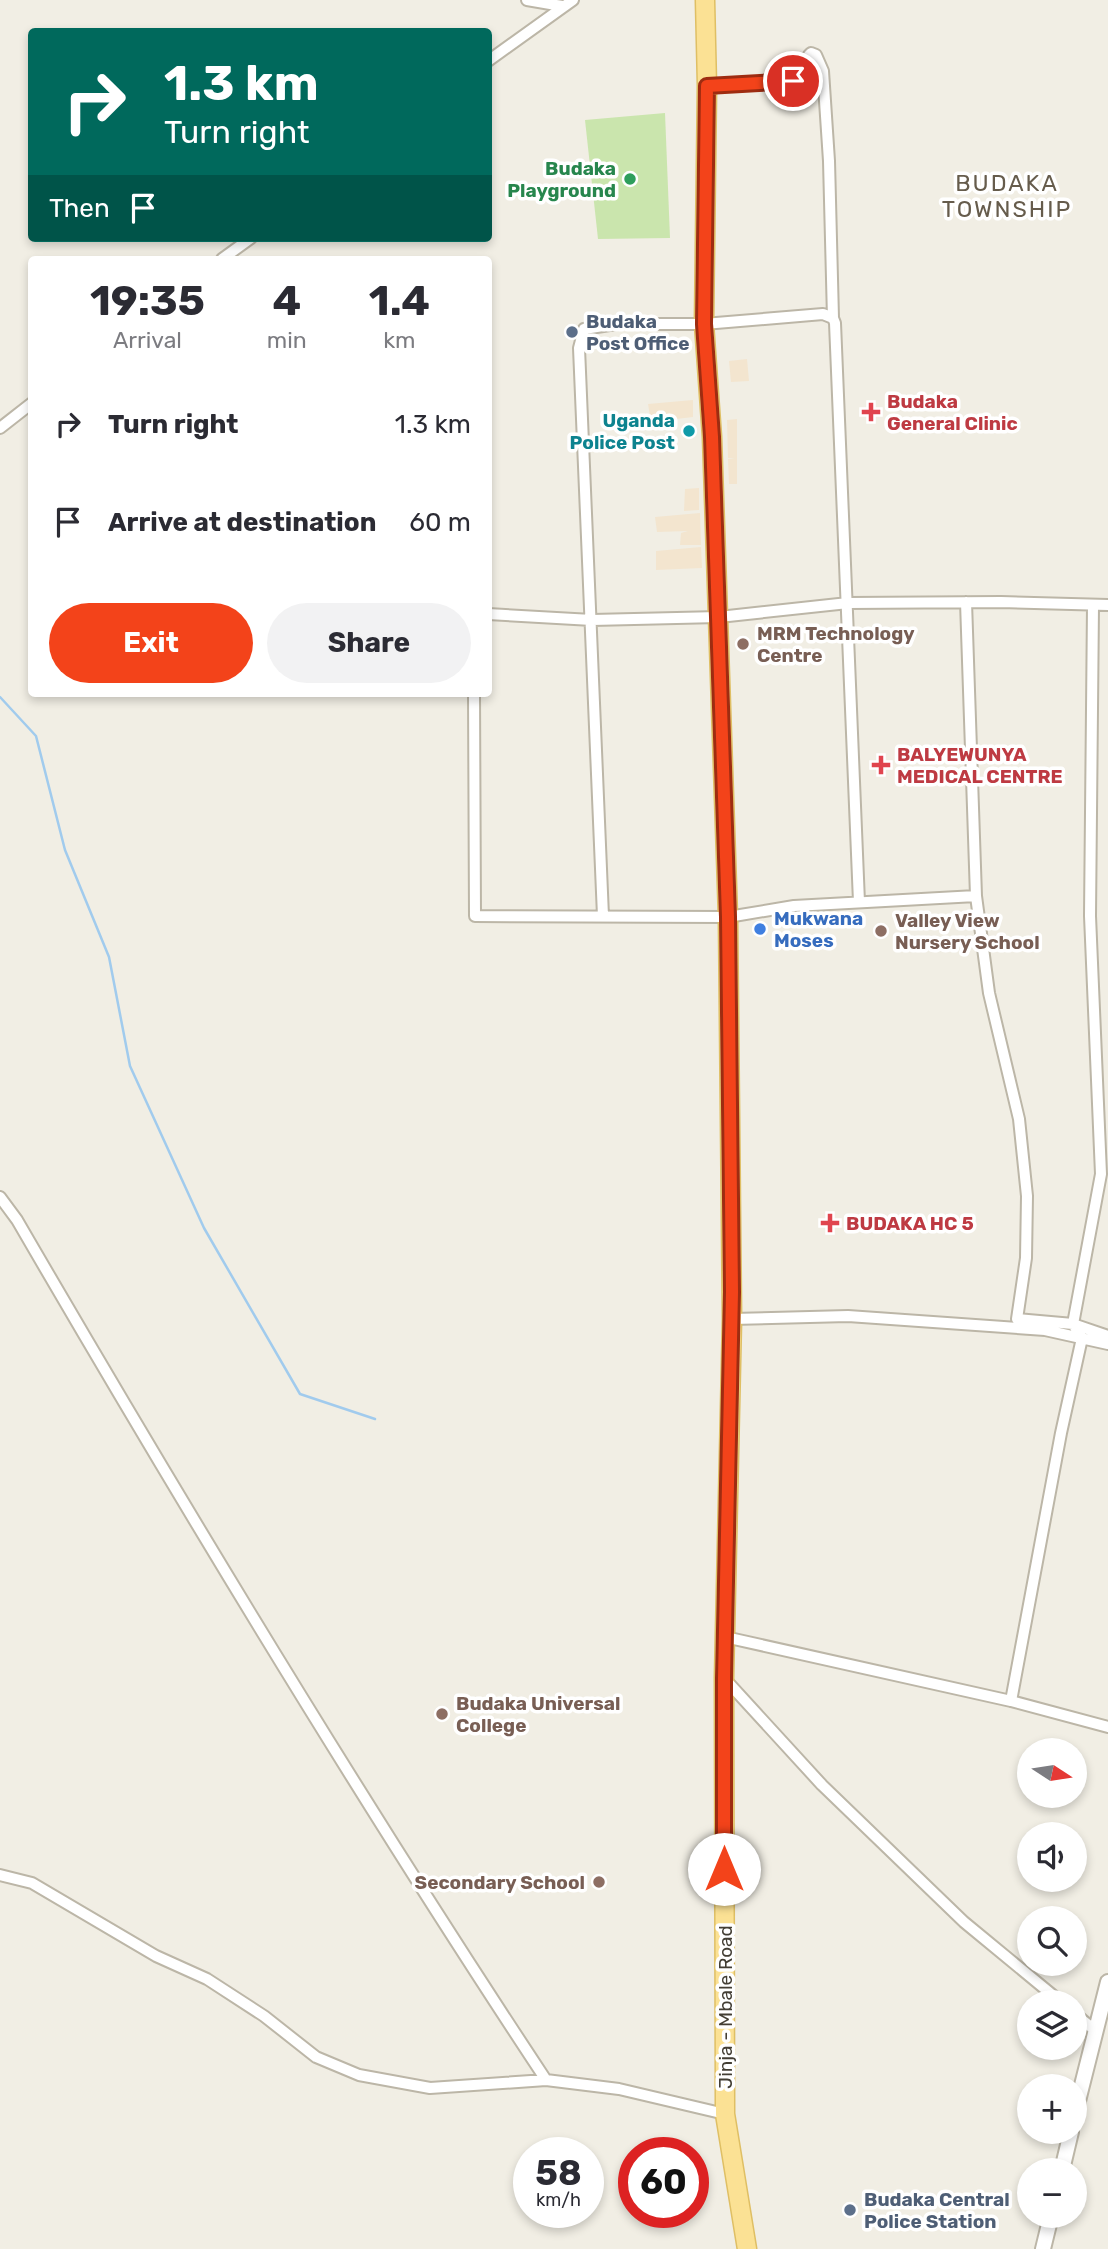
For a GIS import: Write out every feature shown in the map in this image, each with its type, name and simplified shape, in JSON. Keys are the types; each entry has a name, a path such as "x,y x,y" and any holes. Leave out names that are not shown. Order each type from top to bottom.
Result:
{"main road":[{"name":"Jinja - Mbale Road","path":"705,0 707,86 704,324 712,437 728,917 732,1319 724,1678 725,2114 747,2249"}],"street":[{"path":"527,0 568,3"},
{"path":"492,58 568,3"},
{"path":"707,86 790,83 811,53 816,55 822,71 828,148 838,444 848,603 859,902"},
{"path":"226,256 245,242"},
{"path":"603,916 592,621 580,405 579,348 584,329 616,324 704,324 823,314 833,318"},
{"path":"0,428 28,406"},
{"path":"966,602 976,896 989,993 1019,1119 1027,1196 1026,1258 1017,1319 1073,1324 1108,1336"},
{"path":"492,614 592,621 719,617 848,603 1108,605"},
{"path":"1012,1701 1059,1446 1082,1338 1073,1324 1101,1174 1090,916 1093,606"},
{"path":"474,697 475,916 728,917 794,906 976,896"},
{"path":"0,1197 286,1673 468,1963 546,2080"},
{"path":"732,1319 848,1316 1045,1330 1108,1344"},
{"path":"725,1637 1012,1701 1108,1727"},
{"path":"724,1678 822,1785 964,1922 1046,1990"},
{"path":"0,1875 32,1883 156,1956 207,1979 264,2016 316,2057 359,2075 430,2088 546,2080 619,2089 725,2114"},
{"path":"1086,2074 1108,1982"},
{"path":"1087,2024 1097,2032"},
{"path":"1043,2249 1048,2228"}],"shaded area":[{"path":"747,359 749,381 731,382 729,361"},
{"path":"693,400 693,417 651,422 648,404"},
{"path":"737,419 737,484 729,484 728,459 735,459 728,458 727,420"},
{"path":"699,488 699,510 684,511 685,489"},
{"path":"700,513 701,545 680,545 681,533 688,531 657,532 655,517"},
{"path":"701,547 702,568 656,570 656,551"}],"green space":[{"name":"Budaka Playground","path":"665,113 670,238 598,239 585,120"}],"waterway":[{"path":"0,697 36,736 65,850 109,957 130,1066 204,1228 300,1394 375,1419"}],"place":[{"name":"Budaka Playground","path":"630,179"},
{"name":"Budaka Post Office","path":"572,332"},
{"name":"Budaka General Clinic","path":"871,412"},
{"name":"Uganda Police Post","path":"689,431"},
{"name":"MRM Technology Centre","path":"743,644"},
{"name":"BALYEWUNYA MEDICAL CENTRE","path":"881,765"},
{"name":"Mukwana Moses","path":"760,929"},
{"name":"Valley View Nursery School","path":"881,931"},
{"name":"BUDAKA HC 5","path":"830,1223"},
{"name":"Budaka Universal College","path":"442,1714"},
{"name":"Secondary School","path":"599,1882"},
{"name":"Budaka Central Police Station","path":"850,2210"}],"district":[{"name":"BUDAKA TOWNSHIP","path":"1007,196"}],"route":[{"path":"724,1869 724,1678 732,1292 728,917 717,552 704,324 707,86 793,81"}]}
